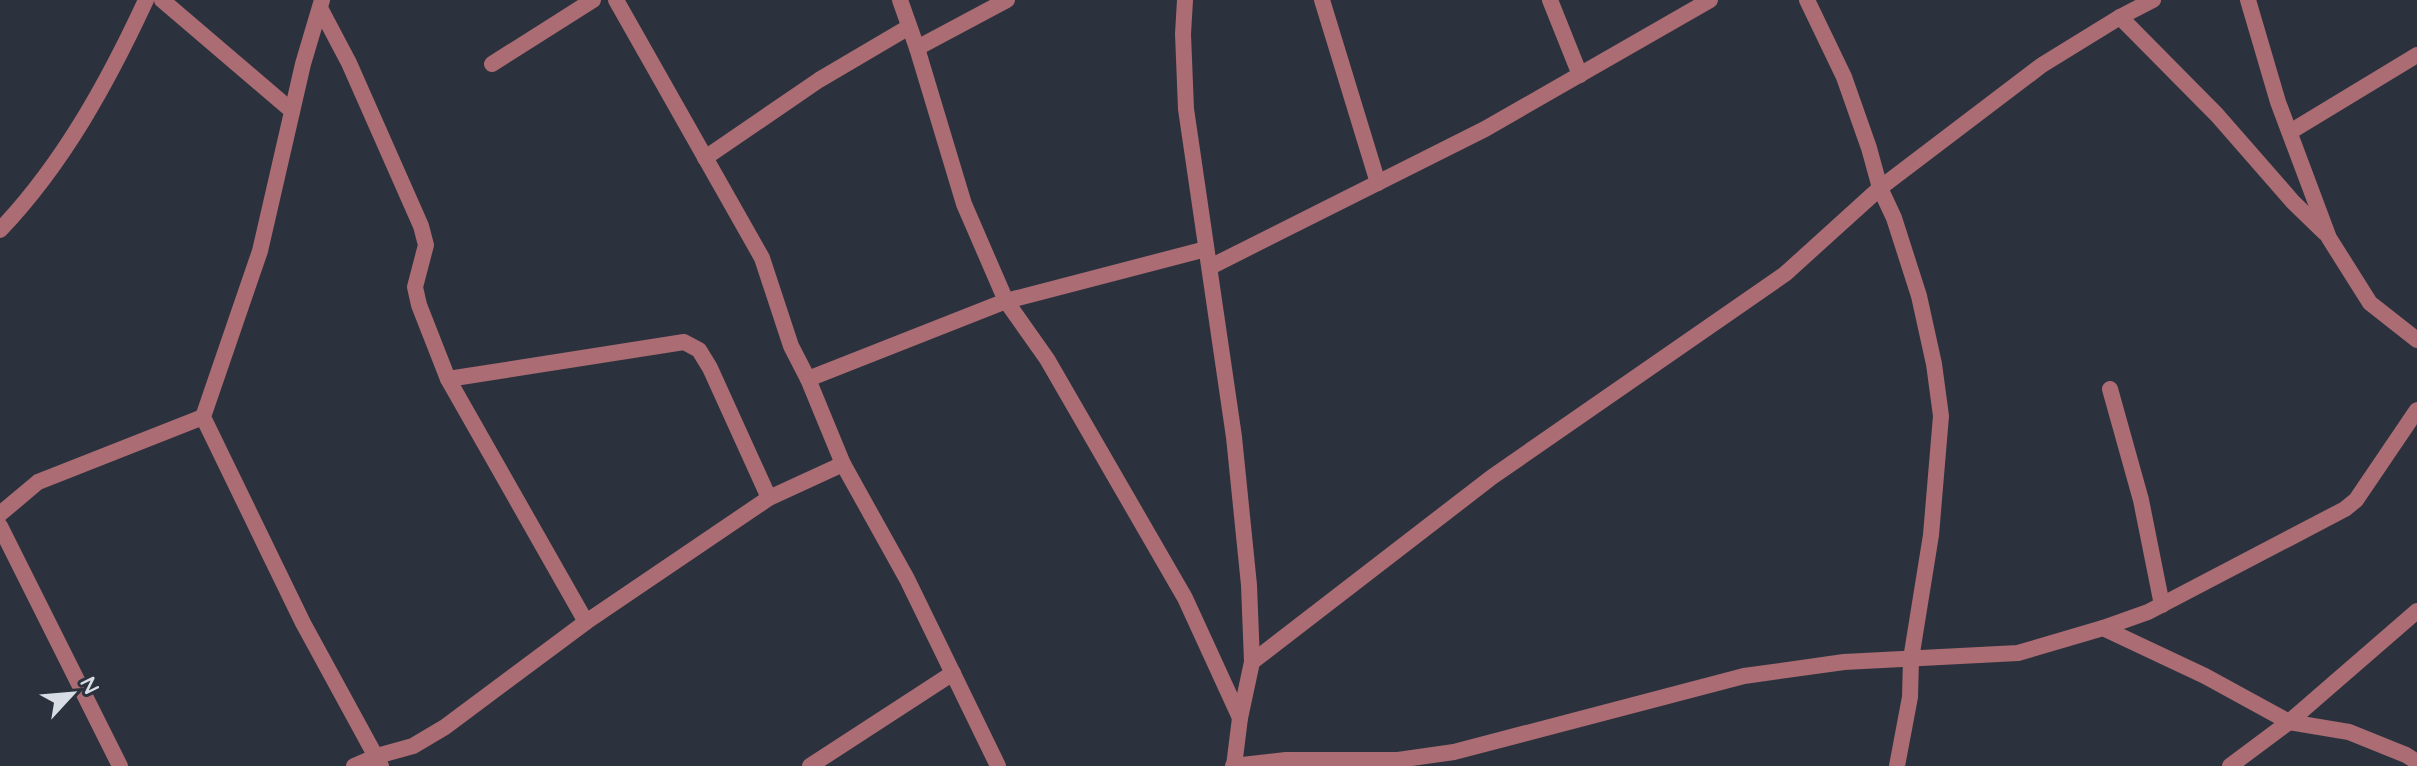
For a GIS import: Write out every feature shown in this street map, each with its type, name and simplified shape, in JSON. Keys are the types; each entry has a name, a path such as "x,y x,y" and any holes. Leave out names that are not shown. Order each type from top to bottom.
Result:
{"street":[{"path":"0,229 51,167 93,105 146,0"},
{"path":"162,0 292,111"},
{"path":"492,64 593,0"},
{"path":"616,0 762,258 791,346 843,464 907,579 998,766"},
{"path":"900,0 964,204 1006,301 1047,359 1185,598 1240,718"},
{"path":"917,48 1007,0"},
{"path":"1185,0 1186,109 1237,467 1249,585 1252,662 1234,766 1286,760 1398,760 1454,752 1744,676 1844,662 2018,653 2103,628 2162,605 2318,525 2356,500 2417,410"},
{"path":"1322,0 1378,183"},
{"path":"1550,0 1580,75"},
{"path":"1210,267 1485,129 1710,0"},
{"path":"1807,0 1844,77 1880,188 1894,218 1919,296 1934,364 1941,416 1931,535 1911,659 1910,697 1897,766"},
{"path":"1252,662 1492,477 1785,274 1880,188 2042,65 2153,0"},
{"path":"2248,0 2278,102 2329,238 2370,303 2417,340"},
{"path":"321,4 292,111 260,251 203,417 303,623 379,761"},
{"path":"321,4 421,226 426,245 415,287 448,379 586,622"},
{"path":"2120,17 2217,115 2329,238"},
{"path":"705,158 819,80 909,27"},
{"path":"2290,132 2417,55"},
{"path":"808,379 1006,301 1206,249"},
{"path":"448,379 684,342 699,350 710,368 769,498"},
{"path":"2110,389 2141,500 2162,605"},
{"path":"0,514 38,482 203,417"},
{"path":"354,766 379,761 445,727 586,622 769,498 843,464"},
{"path":"0,526 120,766"},
{"path":"2230,766 2289,722 2417,611"},
{"path":"2103,628 2205,676 2289,722 2349,732 2417,762"},
{"path":"810,766 953,673"},
{"path":"2390,748 2395,766"}]}
